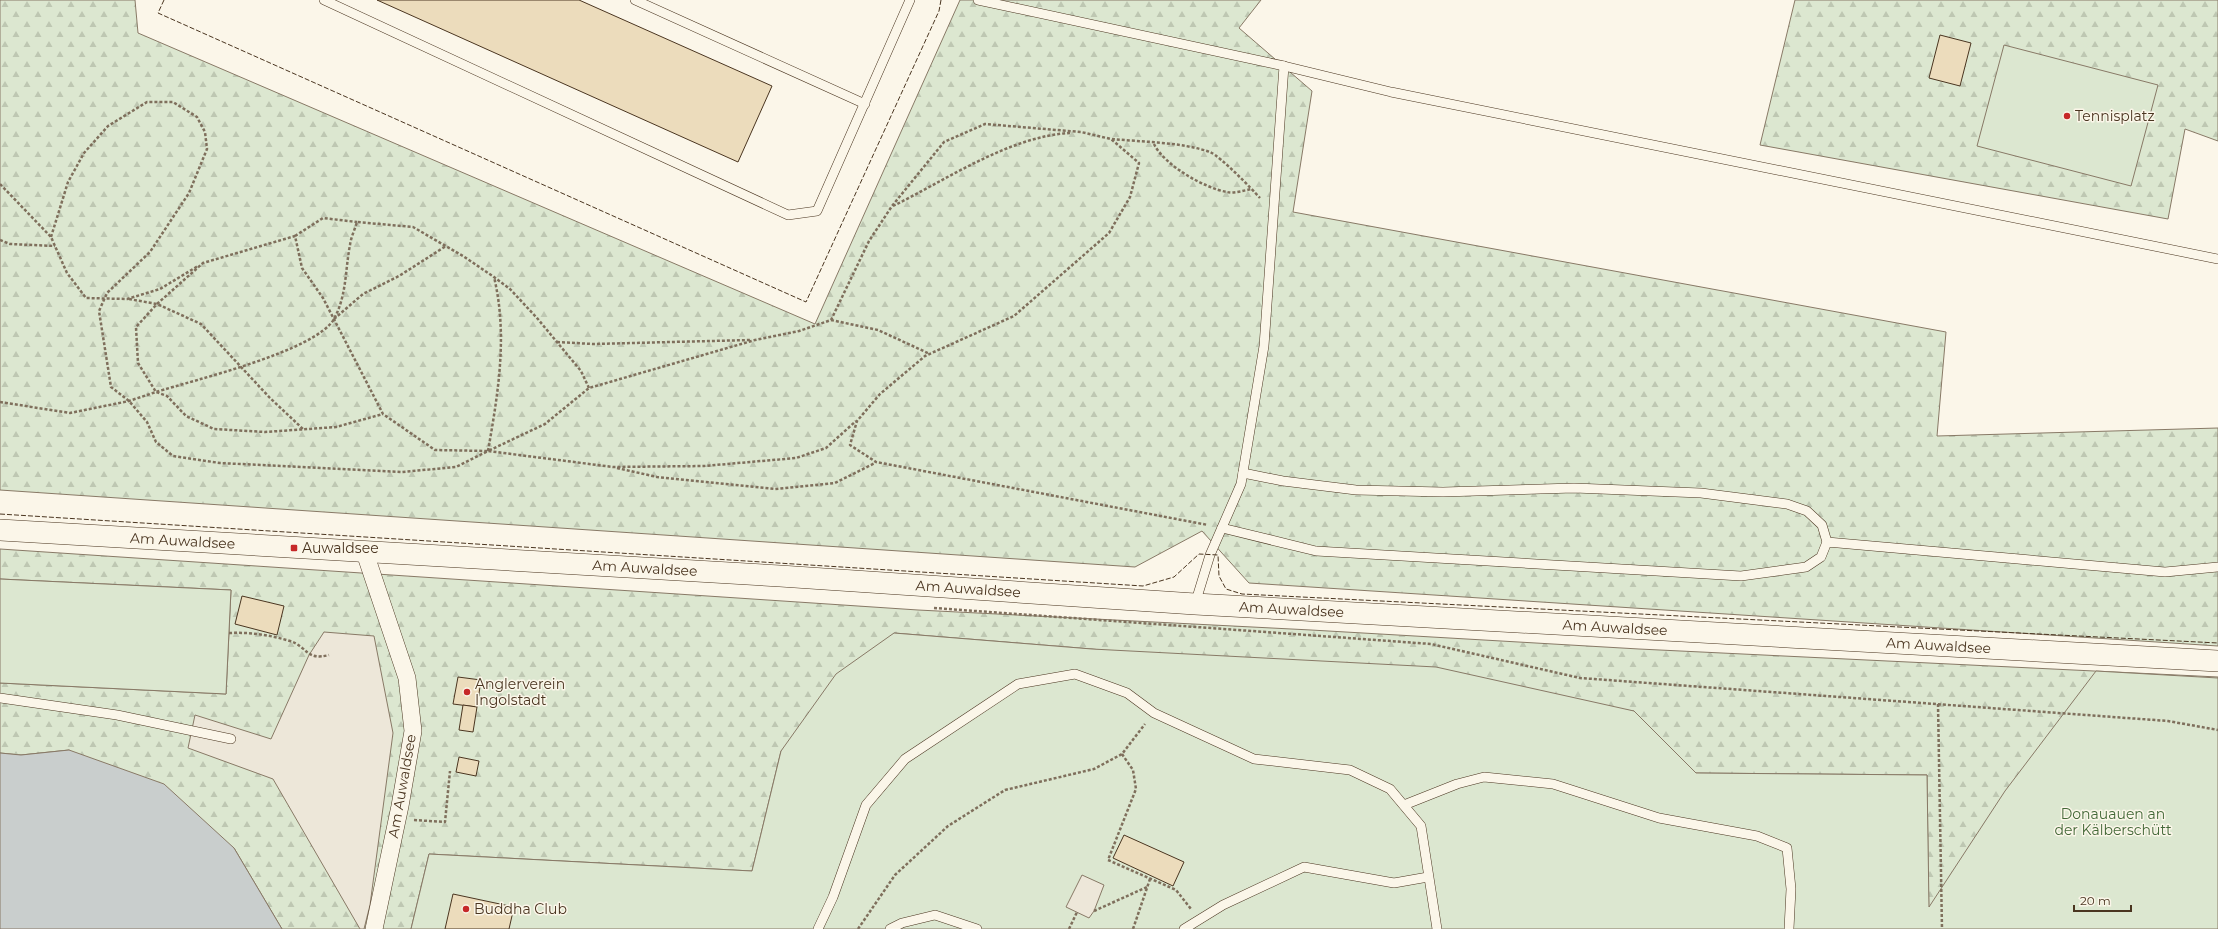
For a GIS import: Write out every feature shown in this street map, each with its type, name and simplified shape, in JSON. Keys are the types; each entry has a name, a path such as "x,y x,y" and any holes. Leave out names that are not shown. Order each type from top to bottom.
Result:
{"street":[{"name":"Am Auwaldsee","path":"0,530 780,576 1195,604 2218,661"},
{"name":"Am Auwaldsee","path":"365,552 406,678 413,731 398,819 374,929"}],"lane":[{"path":"324,0 788,215 817,211 910,0"},
{"path":"635,0 864,104"},
{"path":"978,0 1284,66 1391,92 2218,260"},
{"path":"1195,604 1210,555 1241,484 1243,473 1264,346 1284,66"},
{"path":"1222,528 1316,551 1741,576 1806,567 1821,557 1826,542 1822,525 1807,511 1787,504 1701,493 1574,488 1443,492 1356,490 1283,482 1243,473"},
{"path":"1826,542 2165,572 2218,567"},
{"path":"818,929 833,896 866,805 905,759 1018,684 1075,674 1127,693 1154,713 1254,759 1350,770 1390,789 1421,826 1436,929"},
{"path":"0,698 117,715 231,739"},
{"path":"1404,805 1457,784 1484,777 1553,784 1659,818 1758,836 1788,848 1791,889 1789,929"},
{"path":"1184,929 1223,905 1304,867 1394,883 1428,878"},
{"path":"890,929 902,922 935,915 977,929"}],"path":[{"path":"51,237 68,182 84,153 108,126 146,102 173,102 197,117 205,132 207,149 189,193 150,252 107,293 99,311 111,387 129,401 146,422 156,442 173,456 220,463 402,472 456,466 545,424 589,388 755,340 799,331 831,320 878,330 919,347 931,354"},
{"path":"831,320 869,241 892,206 944,142 985,124 1081,132 1112,139 1154,143 1211,152 1252,189 1274,218"},
{"path":"892,206 989,157 1024,142 1059,134 1081,132"},
{"path":"613,467 704,466 796,458 826,448 857,420 880,394 931,354 1014,316 1109,233 1130,197 1139,163 1112,139"},
{"path":"1154,143 1158,151 1168,161 1199,182 1229,193 1252,189"},
{"path":"0,184 51,237 67,273 86,298 127,299 157,304 201,324 240,366 303,429"},
{"path":"127,299 160,288 203,264 295,236 323,218 413,227 446,246 510,289 581,371 589,388"},
{"path":"334,320 345,288 350,244 357,222"},
{"path":"295,236 302,268 323,298 383,414 435,450 488,451 613,467 657,477 775,489 834,483 876,462"},
{"path":"0,240 10,244 55,246"},
{"path":"0,402 70,413 129,401 265,358 314,338 364,294 399,276 446,246"},
{"path":"203,264 157,304 136,327 138,363 156,392 167,396 186,416 214,429 265,432 336,427 383,414"},
{"path":"488,451 496,405 502,341 498,294 494,277"},
{"path":"557,342 593,344 755,340"},
{"path":"857,420 850,445 876,462 1222,528"},
{"path":"931,608 1431,644 1580,678 2168,721 2218,730"},
{"path":"229,633 249,632 270,636 293,642 309,655 319,658 329,655"},
{"path":"1938,704 1942,929"},
{"path":"858,929 895,875 948,826 1005,790 1094,769 1122,754 1154,713"},
{"path":"1122,754 1133,770 1136,789 1108,860 1176,890 1188,903 1198,920"},
{"path":"398,819 445,822 450,772"},
{"path":"1133,929 1150,879"},
{"path":"1094,911 1147,887"},
{"path":"1069,929 1078,912"}],"green space":[{"path":"0,0 135,0 138,33 815,324 960,0 1261,0 1239,28 1312,91 1293,212 1946,332 1937,436 2218,428 2218,646 1249,583 1202,531 1135,567 0,490"},
{"path":"1795,0 2218,0 2218,141 2185,129 2168,219 1760,145"},
{"name":"Tennisplatz","path":"2004,45 2158,85 2131,186 1977,146"},
{"name":"Donauauen an der Kälberschütt","path":"0,549 918,610 1311,630 1639,649 2218,677 2218,929 1929,929 1927,775 1696,773 1634,711 1092,649 894,633 781,751 752,871 429,854 411,929 282,929 234,848 69,750 21,755 0,753 0,683 226,694 231,590 0,579"},
{"path":"0,579 231,590 226,694 0,683"},
{"name":"Donauauen an der Kälberschütt","path":"894,633 1092,649 1436,667 1634,711 1696,773 1927,775 1929,907 2005,791 2096,671 2218,678 2218,929 411,929 429,854 752,871 781,751 836,674"}],"shaded area":[{"path":"324,632 374,636 393,733 370,905 364,929 360,929 273,779 188,748 195,715 271,739 309,655"},
{"path":"69,750 164,784 234,848 282,929 0,929 0,753 21,755"},
{"path":"1082,875 1104,885 1094,911 1089,918 1066,907"}],"building":[{"path":"377,0 579,0 772,86 738,162"},
{"path":"1940,35 1971,43 1960,86 1929,78"},
{"path":"242,596 284,606 277,635 235,624"},
{"name":"Anglerverein Ingolstadt","path":"458,677 481,680 477,707 453,704"},
{"path":"463,705 477,707 473,732 459,730"},
{"path":"459,757 479,761 476,776 456,772"},
{"path":"1124,835 1184,862 1173,886 1113,858"},
{"path":"453,894 514,907 509,929 445,929"}],"fence":[{"path":"164,0 158,13 806,302 939,11 941,0"},
{"path":"0,514 1143,586 1174,577 1199,554 1218,555 1219,576 1226,589 1242,594 2218,643"}],"place":[{"name":"Tennisplatz","path":"2067,116"},
{"name":"Auwaldsee","path":"294,548"},
{"name":"Anglerverein Ingolstadt","path":"467,692"},
{"name":"Buddha Club","path":"466,909"}]}
